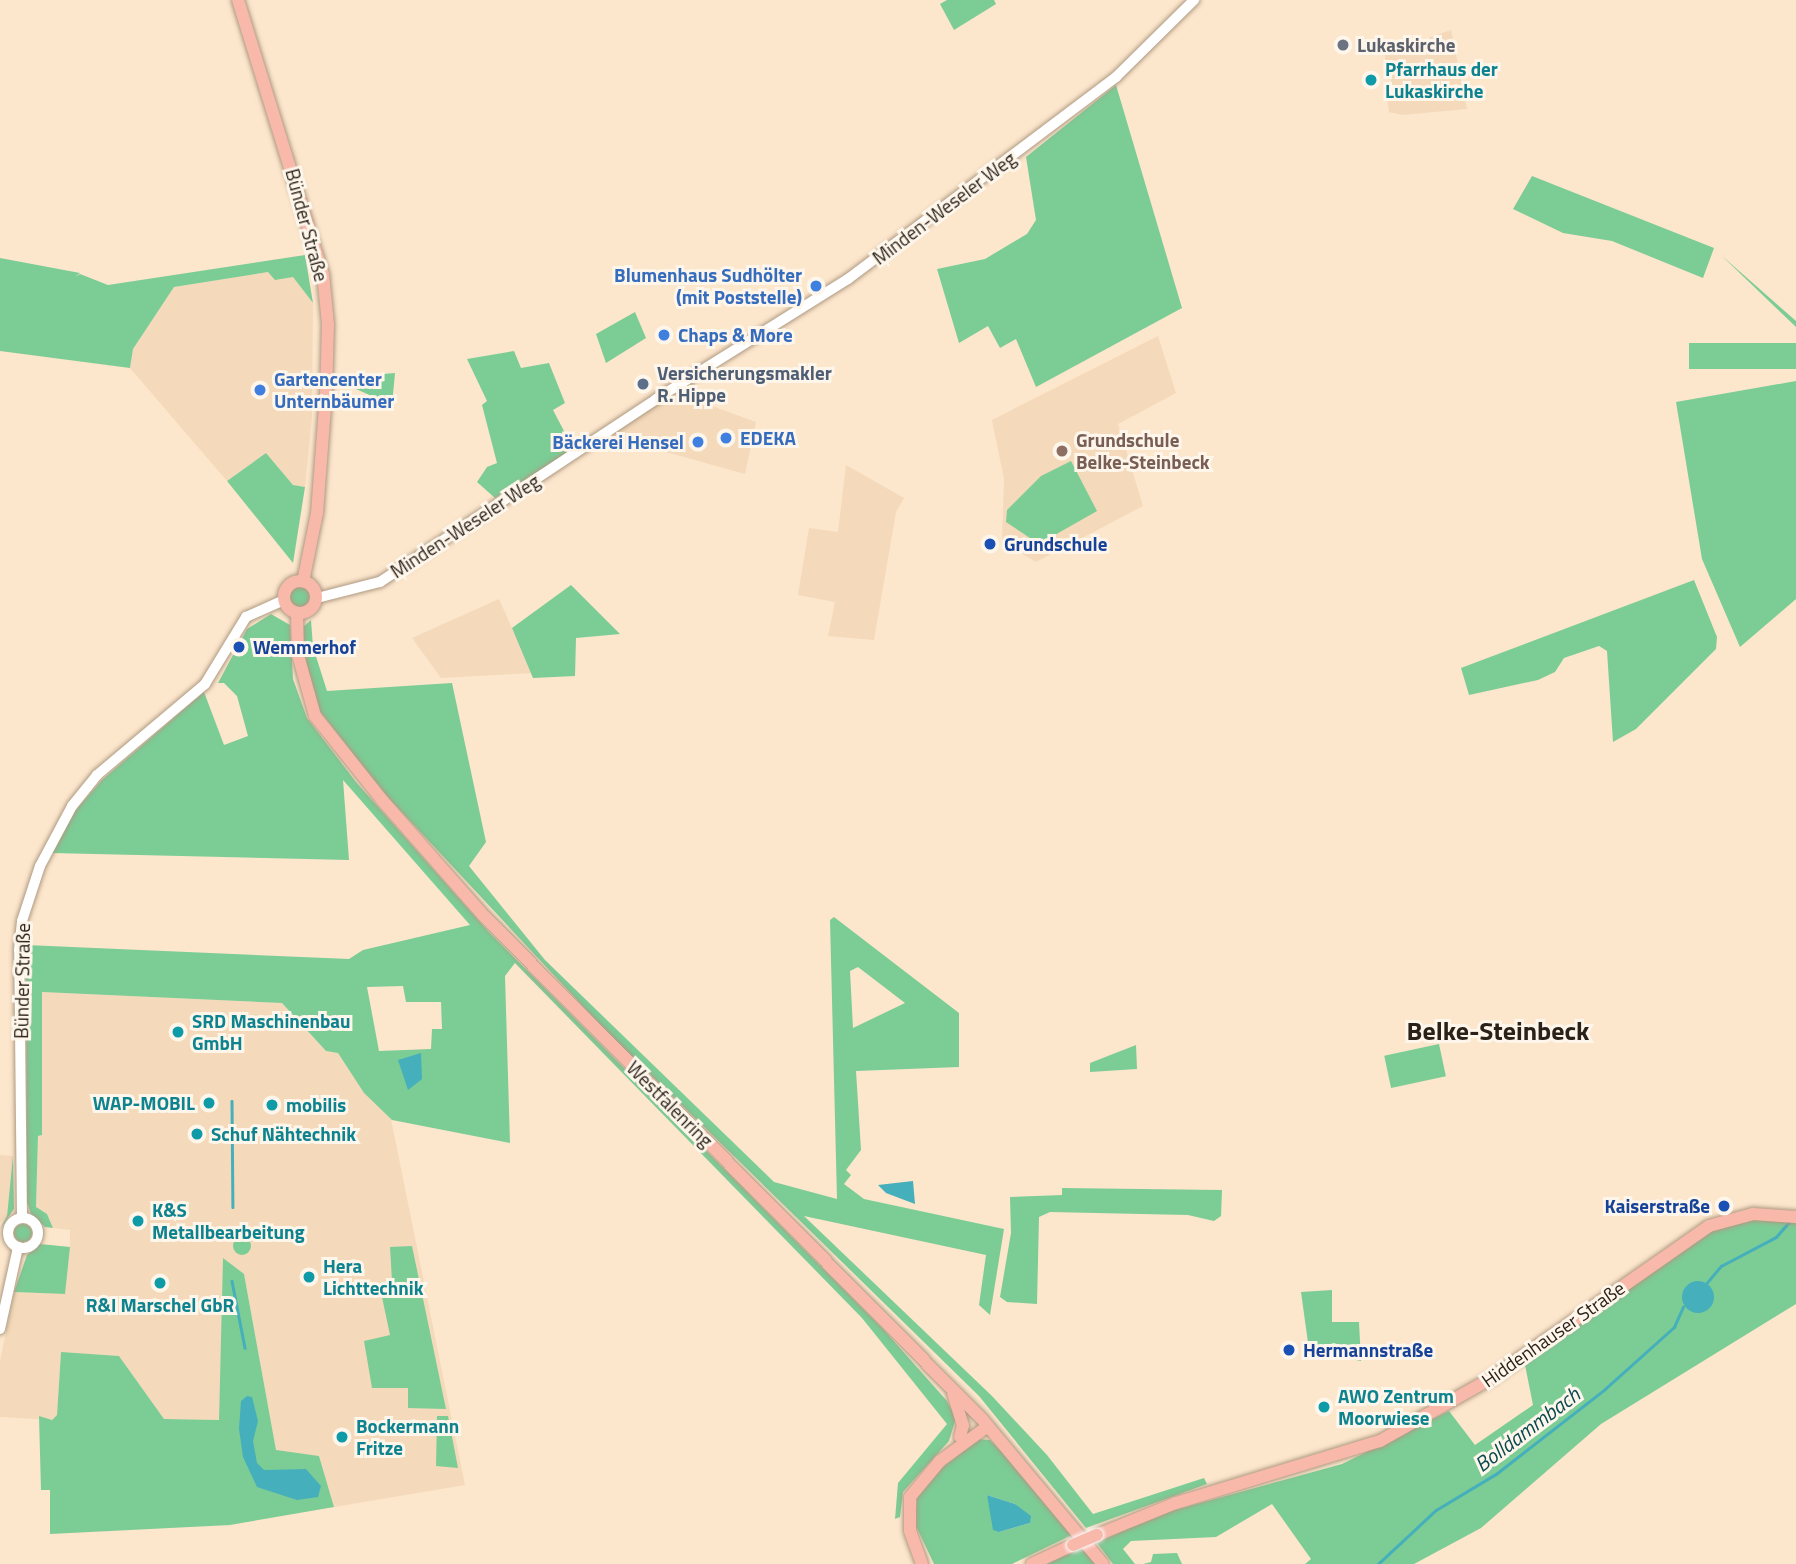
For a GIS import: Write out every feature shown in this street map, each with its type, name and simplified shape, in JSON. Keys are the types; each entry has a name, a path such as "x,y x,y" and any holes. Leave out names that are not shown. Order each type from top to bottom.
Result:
{"main road":[{"name":"Bünder Straße","path":"238,0 323,274 328,324 326,407 317,513 303,582"},
{"path":"303,582 312,586 317,598 310,610 298,613 284,600 289,586 303,582"},
{"name":"Westfalenring","path":"298,613 298,655 315,716 382,800 484,916 985,1423 1103,1564"},
{"name":"Hiddenhauser Straße","path":"1032,1564 1176,1503 1380,1441 1492,1378 1700,1231 1734,1217 1791,1216"},
{"path":"950,1386 963,1425 960,1437"},
{"path":"922,1564 907,1515 910,1497 960,1437 985,1423"},
{"path":"940,1461 985,1423"},
{"path":"916,1545 929,1564"}],"street":[{"name":"Minden-Weseler Weg","path":"317,598 340,596 380,582 641,412 666,401 674,391 848,279 1116,77 1194,0"},
{"name":"Bünder Straße","path":"22,1219 19,950 22,921 40,866 72,806 97,775 205,684 246,617 284,600"},
{"path":"0,1329 18,1247 8,1233 14,1222 22,1219 35,1224 38,1234 31,1246 18,1247"}],"shaded area":[{"path":"1451,30 1467,109 1402,115 1389,112 1386,91 1392,84 1384,53"},
{"path":"268,272 293,277 313,303 312,416 305,487 293,485 266,453 227,481 130,368 133,349 174,287"},
{"name":"Grundschule Belke-Steinbeck","path":"1158,336 1176,393 1118,424 1143,506 1036,562 1002,542 1004,479 992,420"},
{"path":"691,379 712,406 756,422 745,474 616,438 608,427"},
{"path":"846,465 904,498 896,512 874,640 828,636 835,602 798,595 809,528 838,532"},
{"path":"499,599 532,673 441,678 412,638"},
{"path":"41,992 282,1003 326,1051 338,1053 364,1093 391,1119 465,1485 334,1507 319,1456 276,1451 244,1275 224,1259 219,1420 164,1419 119,1356 61,1353 57,1415 52,1420 0,1417 0,1361 14,1292 64,1294 70,1247 70,1230 53,1228 47,1214 36,1208 38,1136 42,1135"},
{"path":"0,1155 13,1156 7,1216 0,1223"}],"green space":[{"path":"947,0 994,0 996,4 954,30 940,4"},
{"path":"1116,85 1182,308 1036,387 1016,339 1000,348 988,326 959,343 937,269 985,259 1027,234 1036,220 1026,157"},
{"path":"1532,176 1714,248 1703,278 1612,241 1563,233 1513,209"},
{"path":"305,255 313,303 293,277 275,280 268,272 174,287 133,349 130,368 0,351 0,258 80,273 75,277 80,274 108,285"},
{"path":"1721,255 1796,321 1796,327"},
{"path":"635,312 646,338 606,363 596,334"},
{"path":"1689,343 1796,343 1796,369 1689,369"},
{"path":"514,351 521,368 549,363 565,403 553,410 574,450 495,498 477,482 487,467 497,463 482,405 487,401 467,359"},
{"path":"333,373 346,377 395,373 392,405 338,381"},
{"path":"1796,381 1796,599 1740,647 1702,559 1676,402"},
{"path":"266,453 293,485 305,487 293,563 227,481"},
{"path":"1071,461 1097,511 1039,544 1006,522 1007,510 1041,476"},
{"path":"1694,580 1717,637 1716,649 1636,729 1613,742 1607,651 1599,646 1564,658 1555,672 1538,680 1469,695 1461,668"},
{"path":"571,585 620,634 576,638 575,676 533,678 512,628"},
{"path":"300,586 308,589 311,597 308,605 300,608 292,605 289,597 292,589"},
{"path":"271,614 290,625 293,679 307,718 356,782 487,930 884,1330 947,1401 956,1418 949,1441 903,1492 900,1517 895,1519 898,1483 947,1424 862,1318 515,963 505,976 510,1143 392,1120 364,1093 338,1053 326,1051 282,1003 42,992 42,1135 38,1136 36,1207 47,1214 53,1228 45,1227 31,1214 27,1202 26,945 349,959 363,950 470,925 343,780 349,860 52,853 76,810 102,780 204,692 224,745 248,736 237,696 224,683 218,683 247,629","holes":["403,986 406,1002 441,1002 442,1029 432,1029 431,1049 379,1051 367,987"]},
{"path":"311,620 313,647 327,691 452,683 486,842 469,866 545,960 774,1182 837,1199 830,920 834,917 959,1013 959,1067 856,1071 861,1150 846,1170 851,1175 844,1184 864,1199 1004,1229 990,1315 979,1305 986,1255 804,1216 992,1396 1047,1455 1093,1514 1204,1478 1207,1484 1086,1528 979,1396 607,1032 382,791 319,710 303,662 303,627","holes":["858,967 905,1003 853,1028 850,971"]},
{"path":"1439,1044 1446,1076 1391,1088 1384,1056"},
{"path":"1136,1045 1137,1069 1090,1072 1090,1063"},
{"path":"13,1156 14,1209 0,1229 7,1216"},
{"path":"1062,1188 1222,1190 1221,1216 1214,1221 1188,1215 1050,1212 1039,1217 1037,1304 1007,1302 1000,1297 1011,1233 1010,1197 1062,1195"},
{"path":"1753,1219 1796,1223 1796,1304 1601,1424 1481,1528 1414,1564 1305,1564 1311,1559 1272,1504 1216,1537 1131,1541 1123,1549 1135,1564 1113,1564 1097,1543 1157,1515 1342,1464 1449,1411 1475,1445 1533,1405 1524,1360 1695,1240 1718,1228"},
{"path":"23,1224 29,1227 32,1233 29,1239 23,1242 17,1239 14,1233 17,1227"},
{"path":"238,1237 246,1237 251,1246 249,1253 238,1255 233,1250 233,1242"},
{"path":"40,1244 70,1247 65,1294 14,1292 27,1255"},
{"path":"412,1246 446,1409 408,1408 408,1388 372,1388 364,1341 390,1335 379,1283 392,1281 390,1247"},
{"path":"223,1258 244,1274 276,1450 319,1456 334,1507 230,1525 50,1534 50,1490 41,1490 39,1416 52,1420 57,1415 61,1352 119,1356 164,1419 219,1420"},
{"path":"1332,1290 1332,1322 1359,1322 1361,1361 1309,1350 1301,1292"},
{"path":"437,1416 448,1416 458,1468 436,1466"},
{"path":"979,1439 990,1440 1072,1535 1012,1564 934,1564 915,1524 917,1498 934,1474","holes":["987,1495 1015,1504 1030,1523 999,1532"]},
{"path":"1080,1546 1095,1564 1045,1564"},
{"path":"1177,1553 1182,1564 1143,1564 1151,1562 1153,1554"}],"water":[{"path":"421,1053 422,1079 408,1090 398,1060"},
{"path":"913,1181 915,1204 886,1193 878,1185"},
{"path":"1698,1281 1709,1286 1714,1297 1709,1308 1698,1313 1687,1308 1682,1297 1687,1286"},
{"path":"247,1396 252,1397 258,1421 253,1441 257,1463 264,1470 306,1469 321,1486 318,1497 297,1500 257,1487 243,1457 239,1429 241,1401"},
{"path":"987,1495 1015,1504 1031,1516 1030,1523 999,1532 993,1530"}],"waterway":[{"path":"232,1101 233,1207"},
{"path":"1705,1285 1721,1266 1776,1237 1790,1221"},
{"path":"232,1281 245,1348"},
{"name":"Bolldammbach","path":"1378,1564 1436,1510 1496,1474 1605,1389 1674,1327 1683,1307"}],"place":[{"name":"Lukaskirche","path":"1343,45"},
{"name":"Pfarrhaus der Lukaskirche","path":"1371,80"},
{"name":"Blumenhaus Sudhölter (mit Poststelle)","path":"816,286"},
{"name":"Chaps & More","path":"664,335"},
{"name":"Versicherungsmakler R. Hippe","path":"643,384"},
{"name":"Gartencenter Unternbäumer","path":"260,390"},
{"name":"EDEKA","path":"726,438"},
{"name":"Bäckerei Hensel","path":"698,442"},
{"name":"Grundschule Belke-Steinbeck","path":"1062,451"},
{"name":"Grundschule","path":"990,544"},
{"name":"Wemmerhof","path":"239,647"},
{"name":"SRD Maschinenbau GmbH","path":"178,1032"},
{"name":"WAP-MOBIL","path":"209,1103"},
{"name":"mobilis","path":"272,1105"},
{"name":"Schuf Nähtechnik","path":"197,1134"},
{"name":"Kaiserstraße","path":"1724,1206"},
{"name":"K&S Metallbearbeitung","path":"138,1221"},
{"name":"Hera Lichttechnik","path":"309,1277"},
{"name":"R&I Marschel GbR","path":"160,1283"},
{"name":"Hermannstraße","path":"1289,1350"},
{"name":"AWO Zentrum Moorwiese","path":"1324,1407"},
{"name":"Bockermann Fritze","path":"342,1437"}],"district":[{"name":"Belke-Steinbeck","path":"1498,1031"}]}
